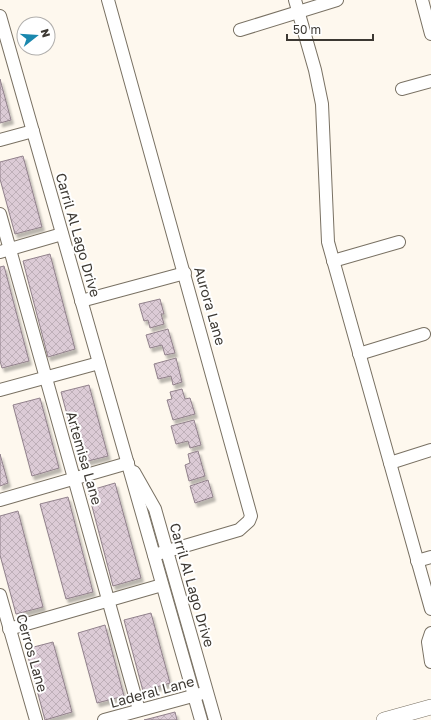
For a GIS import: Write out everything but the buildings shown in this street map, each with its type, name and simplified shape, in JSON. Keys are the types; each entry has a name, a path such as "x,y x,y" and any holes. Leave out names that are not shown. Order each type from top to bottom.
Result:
{"main road":[{"path":"384,720 431,707"}],"street":[{"name":"Aurora Lane","path":"108,0 185,273 251,516 249,521 239,530 154,555"},
{"path":"295,0 315,70 322,104 328,242 431,609"},
{"path":"240,30 337,0"},
{"path":"422,0 431,34"},
{"name":"Carril Al Lago Drive","path":"0,16 200,720"},
{"path":"402,90 431,81"},
{"path":"0,140 33,131"},
{"name":"Artemisa Lane","path":"0,214 5,250 46,378 139,710"},
{"path":"5,250 62,234"},
{"path":"333,261 398,242"},
{"path":"81,302 185,273"},
{"path":"359,354 424,334"},
{"path":"0,390 99,362"},
{"path":"390,462 431,450"},
{"path":"0,500 128,463"},
{"name":"Carril Al Lago Drive","path":"128,463 155,509 215,720"},
{"path":"417,561 431,557"},
{"path":"9,629 162,585"},
{"name":"Cerros Lane","path":"0,595 36,720"},
{"path":"431,633 428,642 431,662"},
{"name":"Laderal Lane","path":"104,720 207,692"}]}
